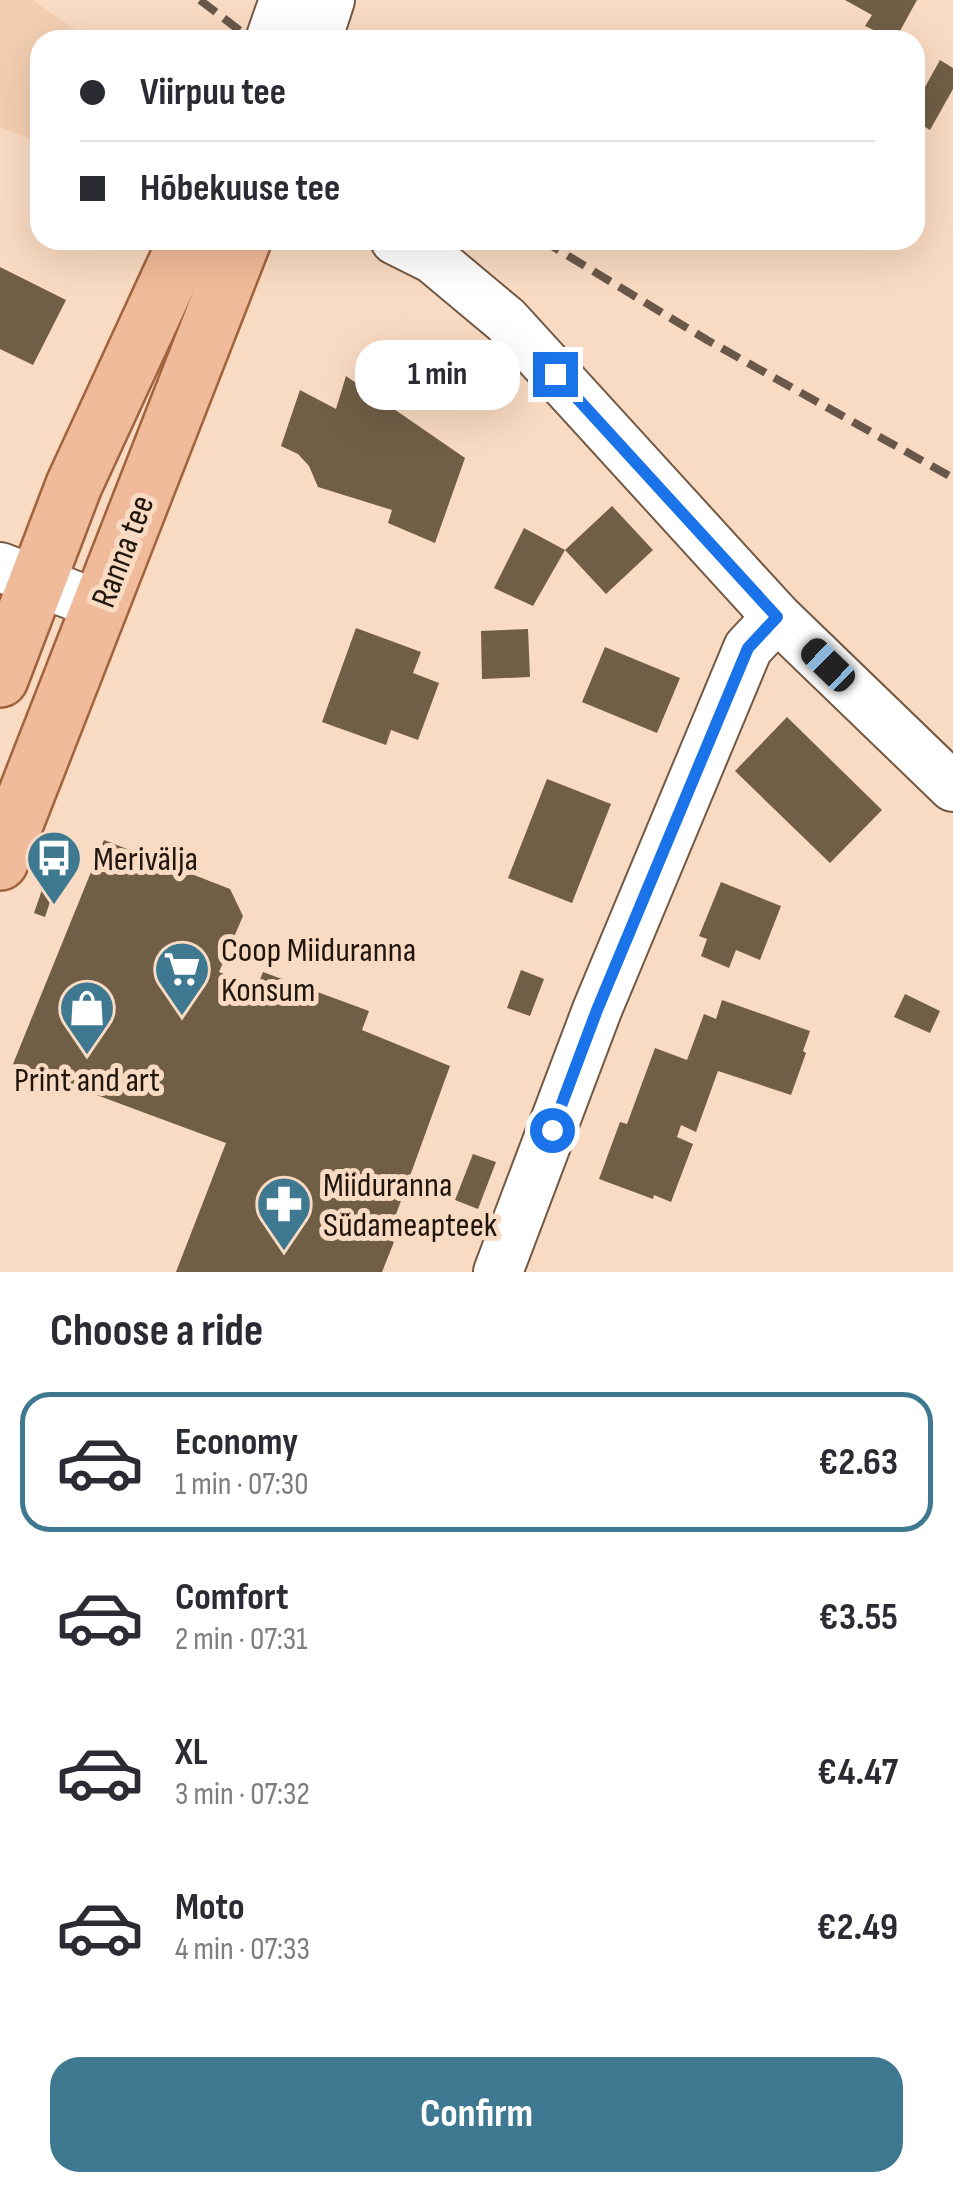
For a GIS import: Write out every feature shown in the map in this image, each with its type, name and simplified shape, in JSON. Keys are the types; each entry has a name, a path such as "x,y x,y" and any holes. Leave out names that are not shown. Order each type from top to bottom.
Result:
{"main road":[{"name":"Ranna tee","path":"0,678 18,574 74,485 182,250"},
{"name":"Ranna tee","path":"0,862 239,250"}],"street":[{"path":"274,30 284,0"},
{"path":"320,30 330,0"},
{"path":"415,250 433,259 506,320 777,617 953,786"},
{"path":"18,574 100,606"},
{"path":"498,1272 597,1010 748,648 777,617"}],"shaded area":[{"path":"0,0 32,0 76,30 30,30 30,137 0,127"}],"building":[{"path":"845,0 917,0 900,30 874,30 865,26 872,15"},
{"path":"940,60 953,68 953,89 930,130 925,127 925,87"},
{"path":"0,267 66,300 33,365 0,349"},
{"path":"346,376 465,458 435,543 388,523 392,510 318,487 309,466 298,454 281,446 300,390 336,409"},
{"path":"612,506 653,550 606,594 565,550"},
{"path":"524,528 565,550 533,606 494,588"},
{"path":"356,628 421,652 413,673 439,683 418,740 391,730 386,745 322,722"},
{"path":"528,629 530,677 482,679 481,631"},
{"path":"605,647 680,678 657,733 582,702"},
{"path":"787,717 882,810 830,863 735,771"},
{"path":"547,779 611,804 572,903 508,878"},
{"name":"Coop Miiduranna Konsum","path":"104,840 230,889 243,916 219,972 257,987 263,972 369,1011 362,1030 450,1066 387,1239 394,1242 382,1272 176,1272 226,1143 13,1064"},
{"path":"721,882 781,906 760,960 736,950 729,968 701,956 707,939 699,936"},
{"path":"43,887 54,890 45,917 34,913"},
{"path":"521,970 544,979 530,1016 507,1008"},
{"path":"905,994 940,1011 930,1033 894,1017"},
{"path":"722,1000 810,1031 791,1095 718,1071 696,1132 681,1125 677,1137 693,1144 671,1202 599,1179 620,1122 627,1124 655,1048 687,1060 704,1014 716,1019"},
{"path":"473,1154 496,1162 478,1209 455,1200"}],"railway":[{"path":"200,0 239,30"},
{"path":"558,250 707,340 953,478"}],"place":[{"name":"Merivälja","path":"54,907"},
{"name":"Coop Miiduranna Konsum","path":"182,1018"},
{"name":"Print and art","path":"87,1057"},
{"name":"Miiduranna Südameapteek","path":"284,1253"}],"route":[{"path":"552,1130 597,1010 748,648 777,617 555,374"}]}
